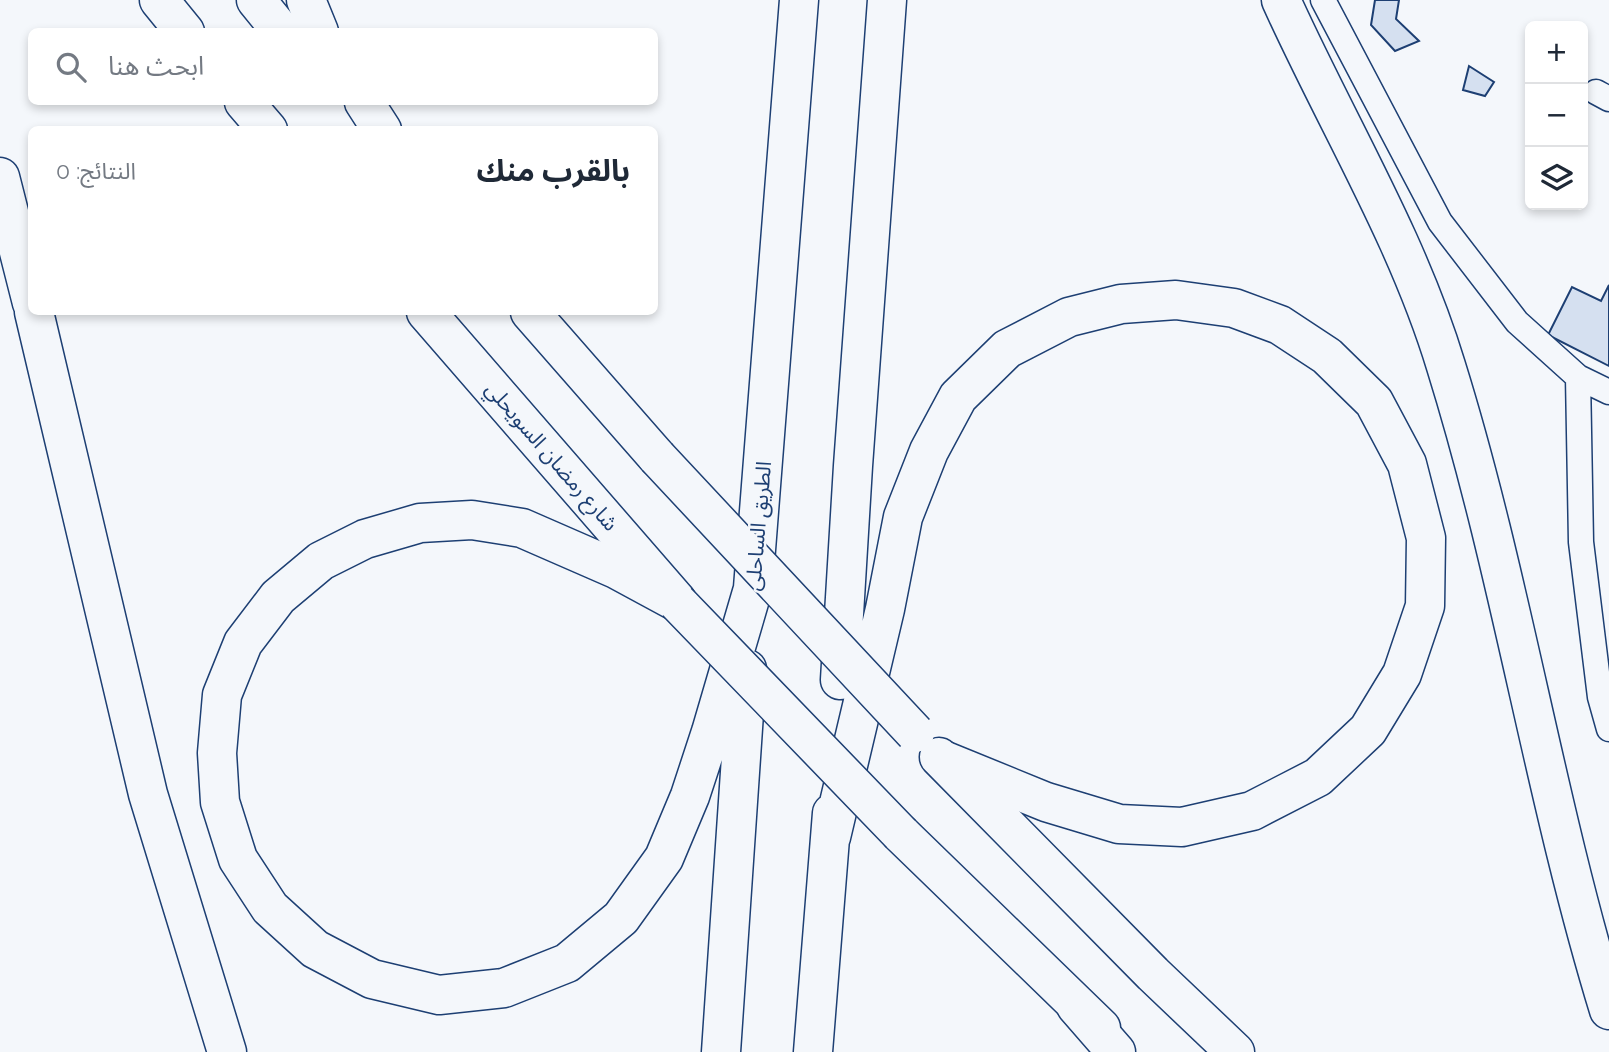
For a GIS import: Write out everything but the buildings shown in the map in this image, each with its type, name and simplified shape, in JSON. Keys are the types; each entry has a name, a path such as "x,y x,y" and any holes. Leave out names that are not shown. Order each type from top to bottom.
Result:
{"main road":[{"path":"159,0 182,28"},
{"path":"256,0 279,28"},
{"path":"306,0 317,28"},
{"path":"772,0 785,202"},
{"name":"الطريق الساحلى","path":"721,1052 752,592 799,0"},
{"path":"813,1052 831,837 853,467 887,0"},
{"path":"1281,0 1398,238 1446,365 1494,539 1551,794 1609,1010"},
{"path":"247,105 265,126"},
{"path":"348,105 366,126"},
{"path":"366,105 379,126"},
{"path":"0,177 28,287"},
{"path":"831,837 885,609 903,517 929,451 958,397 1007,349 1069,317 1121,304 1176,300 1234,308 1280,325 1327,356 1374,402 1408,464 1423,525 1426,538 1424,606 1402,674 1368,730 1318,777 1252,811 1182,827 1132,825 1119,824 1046,802 943,760"},
{"path":"35,315 148,794 227,1052"},
{"name":"شارع رمضان السويحلي","path":"429,315 677,602"},
{"path":"533,315 657,457 915,733 1153,974 1235,1052"},
{"path":"752,592 707,745 690,796 664,858 621,918 568,963 504,988 439,995 372,979 315,950 270,908 237,859 220,802 217,753 222,695 243,643 278,597 321,561 365,538 420,523 472,520 522,528 616,569 677,602 901,834 1076,1006 1127,1052"},
{"path":"1076,1006 1116,1052"}],"street":[{"path":"1323,0 1440,222 1517,322 1578,377 1609,392"},
{"path":"1578,377 1581,542 1600,697 1609,729"}]}
